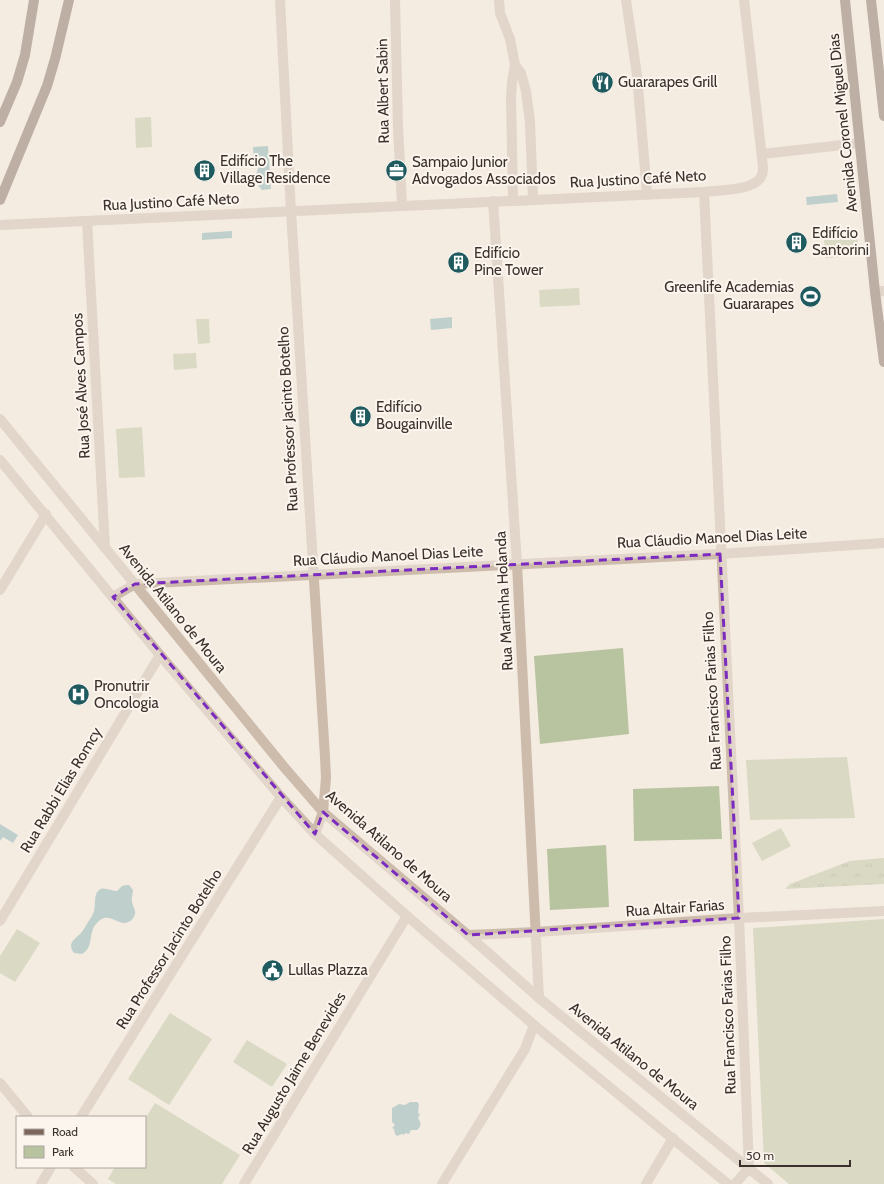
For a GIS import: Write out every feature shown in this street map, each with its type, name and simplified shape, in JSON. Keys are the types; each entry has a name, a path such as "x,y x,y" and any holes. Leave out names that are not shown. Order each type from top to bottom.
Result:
{"main road":[{"path":"0,122 17,82 25,55 34,0"},
{"path":"62,0 64,19"},
{"path":"0,200 47,86 69,0"},
{"name":"Avenida Coronel Miguel Dias","path":"845,0 860,143 880,292 884,362"},
{"path":"871,0 884,116"}],"street":[{"name":"Rua Professor Jacinto Botelho","path":"280,0 291,211 326,778 323,812 315,834"},
{"name":"Rua Albert Sabin","path":"396,0 398,127 402,205"},
{"path":"499,0 500,12 510,39 515,65 511,97 513,200"},
{"path":"626,0 637,75 647,193"},
{"path":"744,0 762,154 860,143"},
{"path":"515,65 521,73 526,91 530,122 533,199"},
{"name":"Rua Justino Café Neto","path":"0,225 731,190 750,185 762,176 762,154"},
{"name":"Rua Francisco Farias Filho","path":"704,192 720,554 739,918 749,1168"},
{"name":"Rua Martinha Holanda","path":"493,201 517,564 539,998"},
{"name":"Rua José Alves Campos","path":"87,221 105,548"},
{"name":"Avenida Atilano de Moura","path":"0,419 284,767 323,812 468,935 539,998 768,1184"},
{"path":"0,460 46,514 160,655 281,797 315,834 407,916 534,1025 674,1138 728,1184"},
{"path":"0,590 46,514"},
{"name":"Rua Cláudio Manoel Dias Leite","path":"113,597 135,584 720,554 884,543"},
{"name":"Rua Rabbi Elias Romcy","path":"0,921 160,655"},
{"name":"Rua Professor Jacinto Botelho","path":"83,1116 281,797"},
{"name":"Rua Altair Farias","path":"468,935 536,932 739,918 884,911"},
{"name":"Rua Augusto Jaime Benevides","path":"244,1184 407,916"},
{"path":"442,1184 525,1048 534,1025"},
{"path":"0,1083 27,1116"},
{"path":"646,1184 674,1138"},
{"path":"41,1184 50,1168"},
{"path":"75,1168 93,1184"},
{"path":"735,1184 749,1168"}],"highlighted area":[{"path":"720,554 739,918 468,935 323,812 315,834 113,597 135,584"}],"green space":[{"path":"151,117 152,147 136,148 135,118"},
{"path":"857,237 859,255 826,258 824,240"},
{"path":"579,288 580,305 540,307 539,290"},
{"path":"196,319 209,319 210,343 198,344"},
{"path":"196,353 197,368 174,370 173,354"},
{"path":"142,427 145,477 119,478 116,429"},
{"path":"623,648 629,734 540,744 534,656"},
{"path":"847,757 855,818 750,820 746,760"},
{"path":"719,786 722,839 634,841 633,789"},
{"path":"781,828 791,846 762,861 752,843"},
{"path":"606,845 609,907 550,910 547,849"},
{"path":"884,858 884,884 785,889 790,884 850,861"},
{"path":"884,919 884,1184 789,1184 764,1163 753,928"},
{"path":"17,929 40,943 15,982 0,973 0,956"},
{"path":"170,1013 212,1039 169,1105 128,1079"},
{"path":"247,1040 287,1064 272,1087 233,1062"},
{"path":"155,1103 240,1155 222,1184 116,1184 108,1179 114,1168 146,1168 146,1117"}],"water":[{"path":"268,146 271,189 262,190 256,179 261,161 254,162 253,147"},
{"path":"837,194 838,202 807,205 806,197"},
{"path":"232,231 232,238 202,240 202,233"},
{"path":"452,317 452,328 431,330 430,319"},
{"path":"0,824 18,835 13,843 3,837 0,841"},
{"path":"129,885 133,890 132,904 135,913 132,919 124,923 110,918 100,920 92,932 90,944 86,951 82,954 74,953 71,944 81,933 93,914 97,892 101,889 117,891 122,886"},
{"path":"410,1102 417,1102 419,1104 419,1129 411,1130 409,1134 405,1133 404,1135 402,1134 397,1136 392,1128 395,1125 392,1122 392,1108 399,1104 405,1105"}],"place":[{"name":"Guararapes Grill","path":"602,82"},
{"name":"Edifício The Village Residence","path":"205,170"},
{"name":"Sampaio Junior Advogados Associados","path":"396,171"},
{"name":"Edifício Santorini","path":"797,242"},
{"name":"Edifício Pine Tower","path":"459,262"},
{"name":"Greenlife Academias Guararapes","path":"810,296"},
{"name":"Edifício Bougainville","path":"360,416"},
{"name":"Pronutrir Oncologia","path":"78,695"},
{"name":"Lullas Plazza","path":"272,970"}]}
